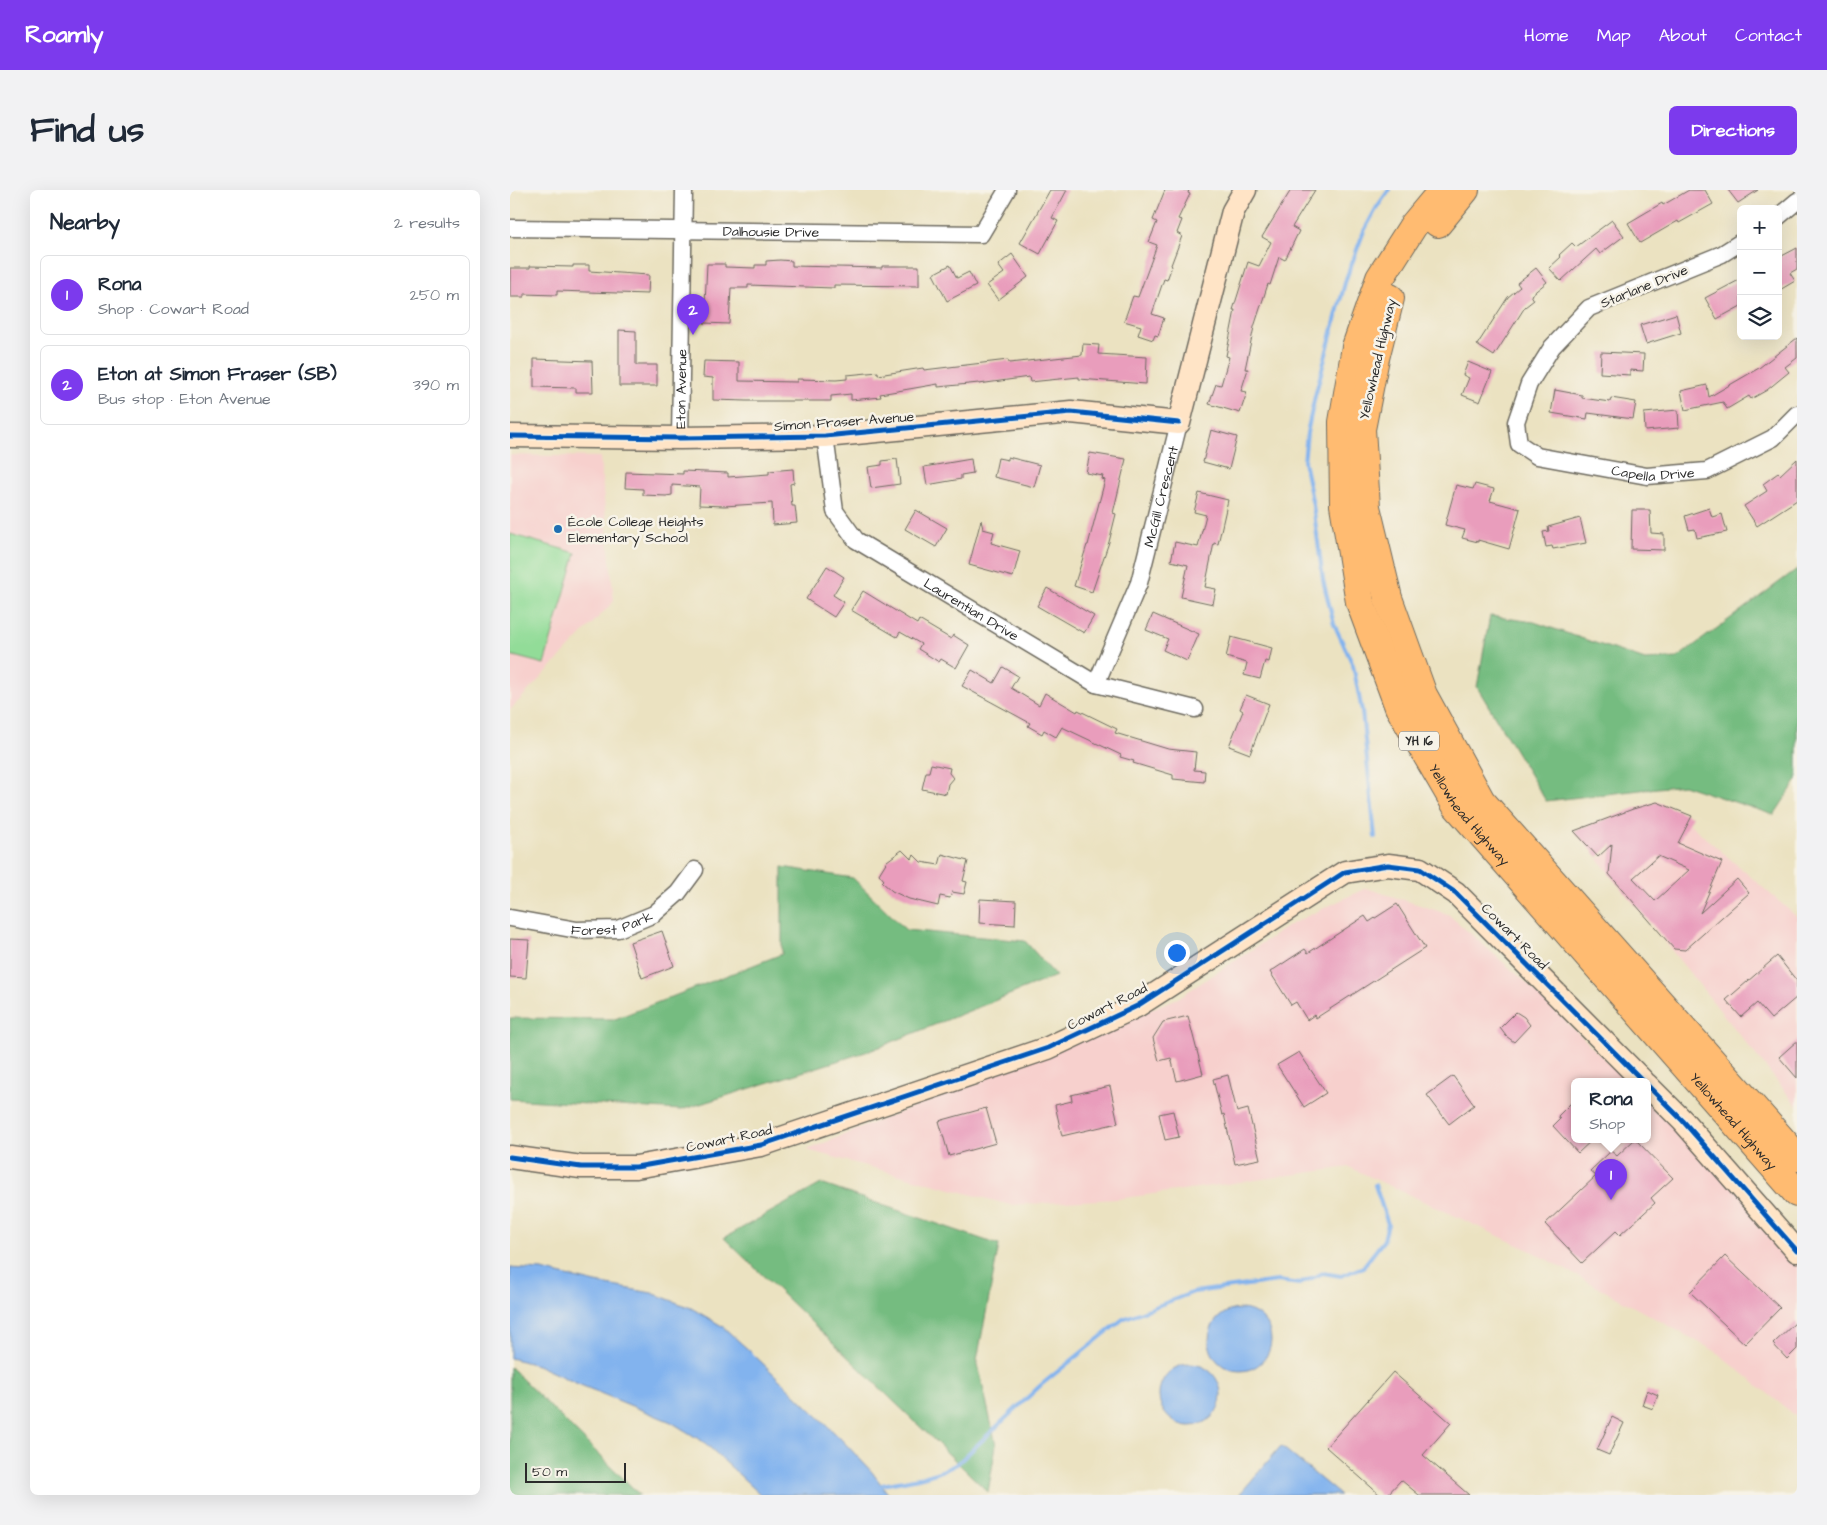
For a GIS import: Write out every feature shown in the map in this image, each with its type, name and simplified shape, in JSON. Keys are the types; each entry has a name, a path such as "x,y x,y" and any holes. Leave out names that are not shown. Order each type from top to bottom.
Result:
{"highway":[{"name":"Yellowhead Highway","path":"1443,190 1413,226 1380,278 1356,347 1342,422 1344,505 1360,602 1399,707 1456,806 1797,1193"},
{"name":"Yellowhead Highway","path":"1465,190 1425,239 1393,289 1374,358 1361,429 1366,507 1388,598 1422,695 1481,801 1797,1157"}],"street":[{"name":"Eton Avenue","path":"680,438 684,190"},
{"name":"Dalhousie Drive","path":"510,228 981,234 1007,190"},
{"name":"McGill Crescent","path":"1096,684 1139,583 1233,211 1245,190"},
{"path":"1782,214 1797,201"},
{"name":"Starlane Drive","path":"1516,422 1529,384 1547,355 1589,308 1722,254 1737,245"},
{"name":"Simon Fraser Avenue","path":"510,436 680,438 825,436 1071,412 1179,423"},
{"name":"Capella Drive","path":"1516,422 1519,444 1537,456 1647,476 1707,471 1773,438 1797,414"},
{"name":"Laurentian Drive","path":"825,436 835,511 856,540 1096,684 1195,709"},
{"name":"Cowart Road","path":"510,1157 582,1167 636,1167 761,1145 1048,1048 1137,1006 1344,872 1388,865 1420,869 1456,893 1641,1078"},
{"name":"Forest Park","path":"510,918 577,930 618,929 654,914 678,893 695,870"},
{"path":"1651,1089 1683,1121 1797,1251"}],"shaded area":[{"name":"École College Heights Elementary School","path":"510,455 600,457 614,601 510,710"},
{"path":"1676,812 1797,917 1797,1106 1598,859"},
{"path":"1366,888 1448,914 1528,984 1624,1078 1571,1078 1571,1143 1651,1143 1651,1105 1797,1248 1797,1417 1715,1351 1531,1251 1349,1167 1117,1199 1010,1205 807,1150 1178,998 1293,923"}],"green space":[{"path":"510,534 576,553 544,664 510,655"},
{"path":"1797,569 1797,780 1774,815 1683,785 1546,801 1477,687 1490,616 1534,622 1645,660 1677,658"},
{"path":"782,867 853,878 906,930 1025,941 1056,976 872,1050 681,1110 510,1099 510,1018 615,1019 782,954"},
{"path":"821,1184 999,1245 977,1360 996,1445 988,1492 724,1238"},
{"path":"510,1367 640,1495 510,1495"}],"water":[{"path":"510,1268 542,1270 596,1283 652,1293 691,1308 722,1326 841,1439 872,1472 889,1495 761,1495 705,1443 671,1422 537,1365 510,1358"},
{"path":"1240,1309 1252,1312 1262,1318 1268,1328 1271,1340 1268,1352 1262,1362 1252,1368 1240,1371 1228,1368 1218,1362 1212,1352 1209,1340 1212,1328 1218,1318 1228,1312"},
{"path":"1190,1364 1202,1367 1212,1373 1218,1383 1221,1395 1218,1407 1212,1417 1202,1423 1190,1426 1178,1423 1168,1417 1162,1407 1159,1395 1162,1383 1168,1373 1178,1367"},
{"path":"1281,1446 1340,1495 1239,1495"}],"building":[{"path":"1050,190 1067,190 1052,218 1058,221 1040,254 1020,243"},
{"path":"1165,190 1189,190 1188,193 1190,194 1178,219 1182,220 1177,233 1182,236 1167,280 1164,279 1152,314 1164,318 1158,336 1155,335 1153,340 1138,335 1141,326 1124,321 1133,296 1138,297 1157,245 1149,242 1157,222 1153,220"},
{"path":"1291,190 1315,190 1292,227 1299,231 1285,260 1279,257 1270,285 1268,284 1254,327 1245,369 1248,369 1241,391 1247,392 1240,413 1209,404 1216,384 1221,385 1229,357 1226,356 1235,310 1233,310 1248,262 1259,266 1271,242 1262,237"},
{"path":"1689,190 1705,190 1713,204 1640,243 1628,223"},
{"path":"1728,190 1758,190 1738,203"},
{"path":"1612,220 1624,236 1600,254 1596,249 1561,281 1549,268 1561,257 1559,255 1572,243 1576,247"},
{"path":"1797,248 1797,269 1790,273 1795,281 1782,289 1782,256"},
{"path":"1012,254 1028,277 998,300 987,285 1004,273 998,265"},
{"path":"766,261 792,261 792,266 882,268 882,266 919,266 919,286 834,285 834,288 748,285 748,288 731,288 729,324 704,323 707,264 755,268 755,265 766,265"},
{"path":"573,265 589,265 589,271 649,275 648,294 557,291 557,295 524,294 524,297 510,297 510,268 530,268 530,266 573,267"},
{"path":"950,265 957,278 969,272 976,286 947,301 933,274"},
{"path":"1536,268 1547,282 1531,295 1534,300 1525,307 1494,356 1477,345 1508,297 1520,287 1517,283"},
{"path":"1737,281 1737,308 1717,319 1705,298"},
{"path":"1676,314 1681,333 1646,344 1640,325"},
{"path":"619,330 636,331 636,365 657,365 657,386 619,386"},
{"path":"1797,338 1797,358 1785,367 1789,372 1767,390 1751,399 1749,396 1727,409 1723,402 1685,410 1681,391 1707,385 1709,397 1759,368"},
{"path":"1083,344 1099,345 1098,354 1147,357 1146,384 1079,379 1079,377 1030,382 1029,377 979,384 938,387 938,384 880,394 881,397 851,400 851,394 831,396 831,401 746,401 713,400 713,378 703,377 704,361 739,362 739,381 797,382 797,379 836,380 847,379 847,375 878,372 878,375 923,368 924,370 1008,360 1009,363 1082,355"},
{"path":"1601,352 1644,354 1643,371 1630,370 1630,375 1600,373"},
{"path":"534,359 592,361 593,392 576,392 576,388 534,387"},
{"path":"1468,362 1492,372 1480,402 1462,395 1469,378 1463,375"},
{"path":"1555,390 1582,395 1582,398 1610,402 1611,398 1636,402 1633,419 1588,413 1587,419 1551,413"},
{"path":"1678,410 1679,428 1645,431 1644,413"},
{"path":"1211,430 1237,437 1229,469 1203,462"},
{"path":"1090,453 1126,459 1113,513 1116,514 1109,542 1092,592 1074,586 1088,545 1105,480 1102,479 1103,476 1086,473"},
{"path":"1008,457 1040,465 1034,487 994,477 998,458 1008,460"},
{"path":"897,459 900,484 871,488 868,467 882,465 882,461"},
{"path":"971,459 973,473 961,475 961,479 927,485 924,467"},
{"path":"1797,459 1797,500 1757,526 1744,506 1767,491 1763,484 1778,473 1780,475"},
{"path":"793,469 794,483 790,484 792,506 795,506 797,523 773,525 772,503 724,506 699,505 700,487 672,485 672,495 666,496 643,495 643,489 625,488 626,472 683,474 683,471 728,473 728,477 769,474 769,471"},
{"path":"1475,484 1494,489 1490,501 1520,509 1509,549 1478,540 1478,542 1462,538 1465,530 1445,525 1456,485 1473,489"},
{"path":"1199,493 1228,500 1218,544 1214,543 1205,587 1216,589 1213,604 1181,597 1188,565 1171,561 1175,542 1198,547 1206,515 1194,512"},
{"path":"1709,508 1712,517 1722,514 1727,532 1697,538 1695,529 1689,530 1685,516"},
{"path":"916,510 947,528 936,547 905,529"},
{"path":"1632,510 1650,510 1651,533 1664,534 1664,550 1631,549"},
{"path":"1580,518 1586,543 1553,549 1552,546 1546,547 1543,532 1549,531 1548,527"},
{"path":"981,520 983,529 994,532 991,543 1020,551 1013,577 969,565"},
{"path":"827,566 844,577 833,595 844,602 834,617 806,599"},
{"path":"1047,588 1094,616 1084,633 1037,606"},
{"path":"863,591 917,624 919,620 951,639 953,635 969,645 956,668 941,659 939,662 918,649 921,644 900,632 897,637 851,610"},
{"path":"1153,614 1199,634 1187,661 1163,650 1168,639 1146,630"},
{"path":"1231,637 1272,648 1269,662 1265,661 1260,679 1244,675 1247,663 1226,657"},
{"path":"1003,667 1018,676 1011,688 1039,705 1045,693 1077,712 1078,710 1117,729 1115,733 1168,749 1196,752 1194,770 1205,771 1204,782 1173,779 1173,775 1133,763 1134,761 1120,757 1121,755 1062,727 1056,737 1044,730 1042,734 1028,726 1030,723 962,686 972,670 994,683"},
{"path":"1246,695 1269,704 1250,754 1229,746 1243,711 1240,709"},
{"path":"931,764 950,768 949,773 953,778 948,784 946,794 922,789 926,772 929,772"},
{"path":"1657,802 1692,816 1678,843 1722,862 1700,913 1737,879 1749,893 1685,950 1674,949 1609,874 1612,844 1598,857 1574,831","holes":["1658,856 1689,870 1655,901 1633,878"]},
{"path":"902,850 911,859 914,855 921,862 939,865 942,854 968,861 963,881 967,882 964,894 952,892 950,898 940,896 938,906 909,899 892,891 882,882 884,880 879,874 887,861"},
{"path":"980,899 1016,901 1015,925 979,923"},
{"path":"1397,904 1425,948 1316,1018 1314,1015 1307,1020 1296,1002 1291,1005 1270,972 1305,949 1308,953 1365,916 1369,922"},
{"path":"662,931 674,966 642,978 630,942"},
{"path":"510,939 529,940 526,978 510,977"},
{"path":"1777,956 1797,981 1797,997 1771,1019 1757,1003 1741,1017 1726,1000"},
{"path":"1516,1012 1524,1017 1530,1025 1514,1042 1500,1028"},
{"path":"1188,1016 1203,1074 1177,1081 1171,1058 1159,1061 1153,1038 1163,1022"},
{"path":"1797,1041 1797,1078 1779,1057"},
{"path":"1299,1052 1326,1093 1304,1107 1277,1065"},
{"path":"1228,1075 1237,1112 1248,1109 1260,1159 1235,1164 1224,1114 1222,1115 1213,1079"},
{"path":"1453,1076 1474,1105 1449,1124 1427,1095"},
{"path":"1110,1086 1118,1123 1062,1136 1055,1105 1072,1101 1071,1095"},
{"path":"1571,1103 1571,1143 1589,1143 1578,1153 1553,1126 1560,1119 1558,1116"},
{"path":"986,1108 996,1143 949,1156 939,1121"},
{"path":"1173,1111 1179,1137 1165,1140 1159,1114"},
{"path":"1631,1143 1639,1143 1673,1178 1651,1198 1655,1203 1620,1235 1616,1231 1582,1263 1545,1224 1596,1176 1590,1171 1611,1151 1617,1156"},
{"path":"1725,1256 1780,1308 1745,1344 1690,1292"},
{"path":"1797,1321 1797,1349 1787,1359 1773,1344"},
{"path":"1393,1372 1451,1423 1423,1455 1469,1495 1419,1495 1401,1480 1387,1495 1380,1495 1326,1447"},
{"path":"1647,1390 1658,1395 1653,1409 1642,1405"},
{"path":"1612,1417 1624,1423 1609,1455 1597,1450"}],"waterway":[{"path":"1375,837 1362,711 1353,665 1334,624 1323,580 1313,505 1304,462 1307,433 1315,396 1346,279 1364,231 1389,190"},
{"path":"882,1485 930,1475 957,1464 1041,1385 1123,1319 1194,1292 1278,1281 1299,1284 1323,1273 1341,1276 1363,1267 1384,1240 1388,1224 1375,1185"}],"cycle path":[{"path":"510,436 680,438 825,436 1071,412 1179,423"},
{"path":"510,1157 581,1167 636,1167 761,1145 1048,1048 1137,1006 1345,872 1388,865 1420,869 1456,893 1640,1078"},
{"path":"1651,1089 1683,1121 1797,1251"}],"place":[{"name":"Eton at Simon Fraser (SB)","path":"693,335"},
{"name":"École College Heights Elementary School","path":"558,529"},
{"name":"Rona","path":"1611,1200"}]}
